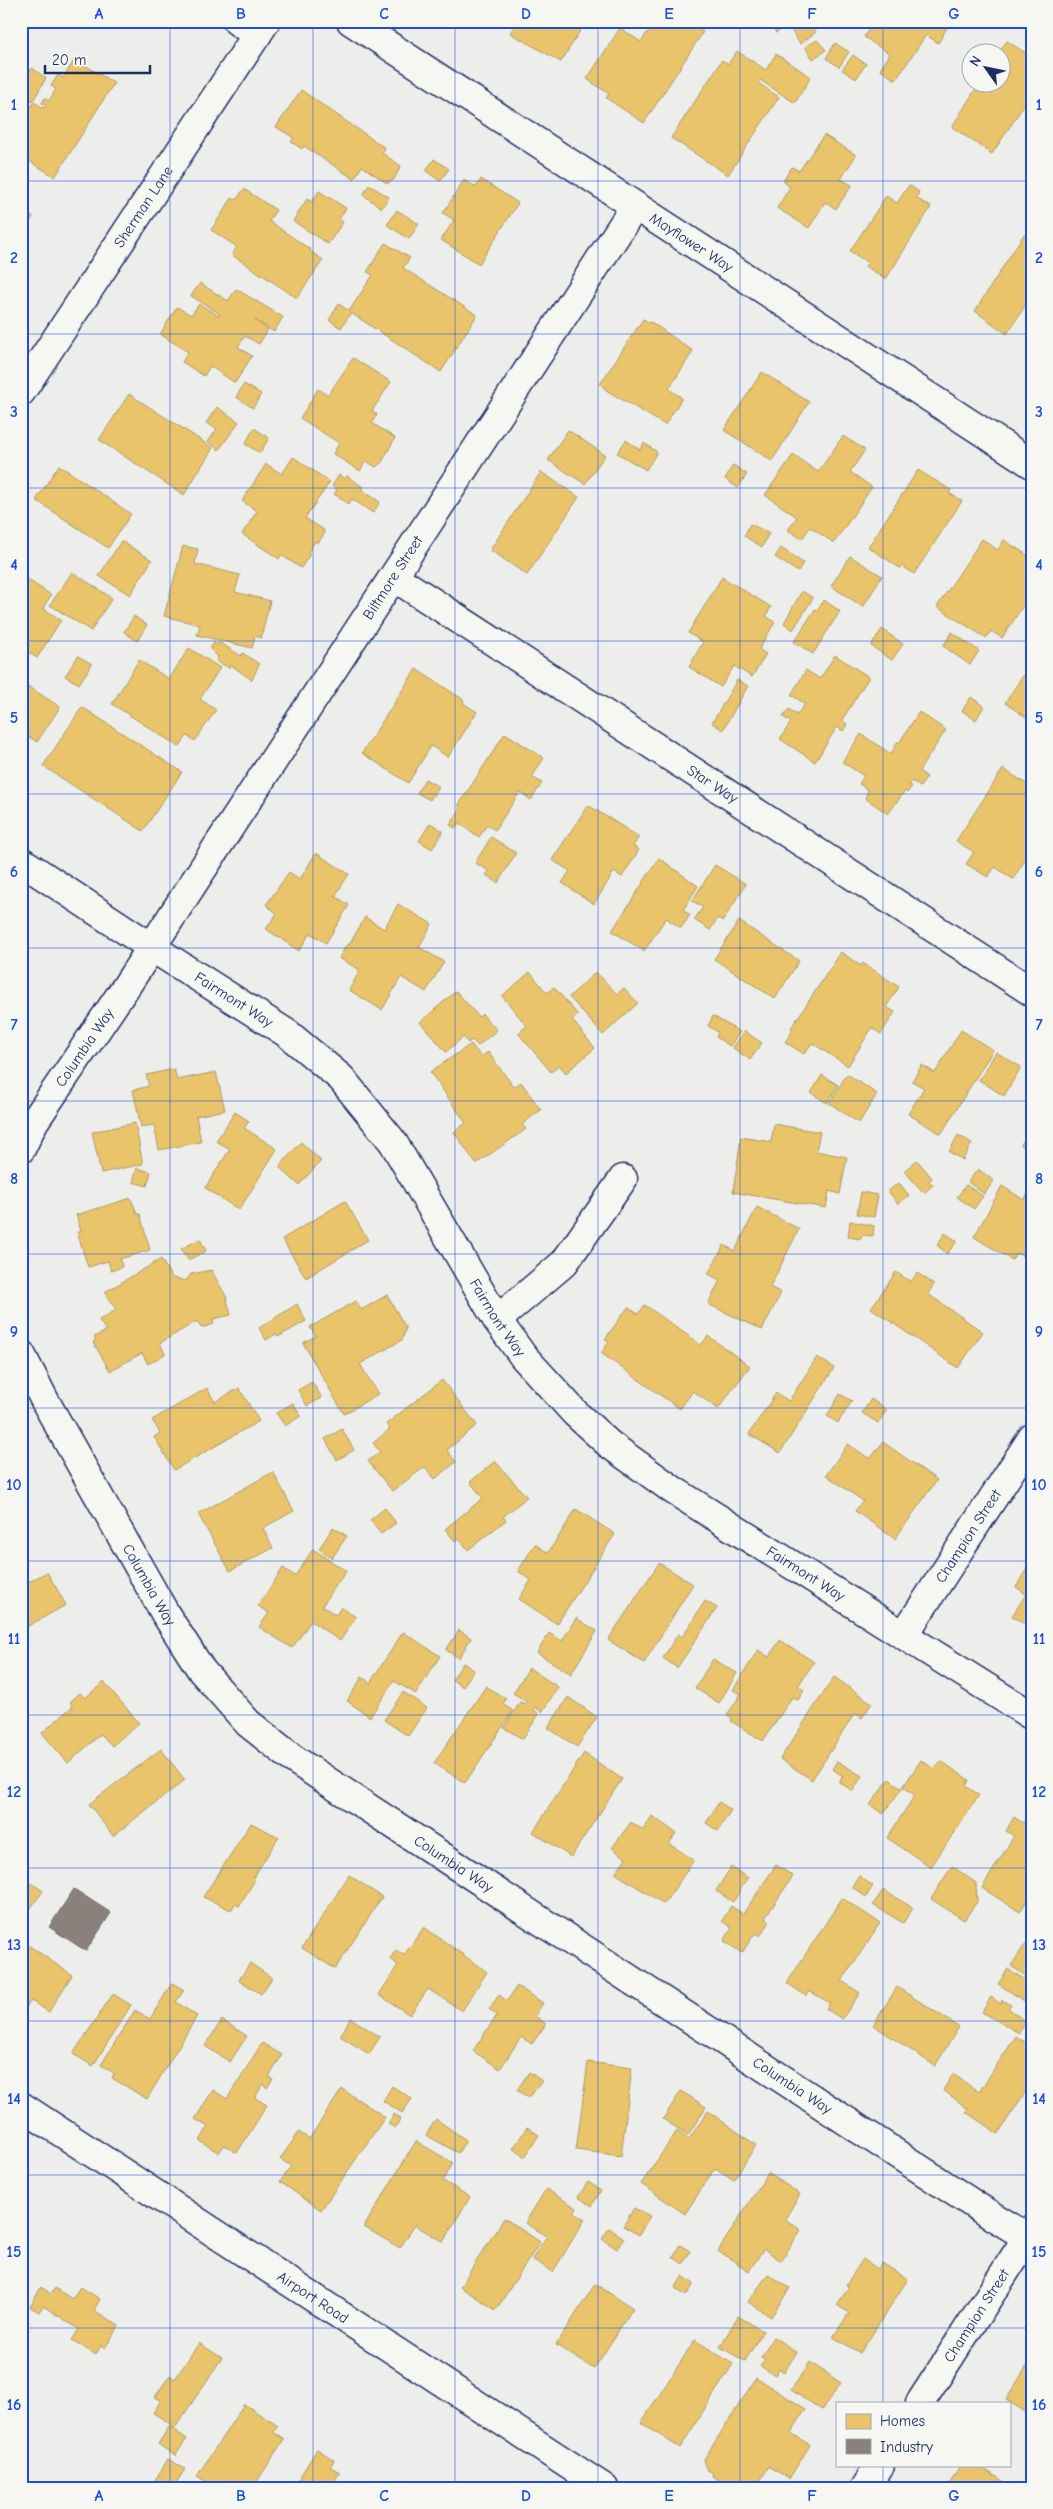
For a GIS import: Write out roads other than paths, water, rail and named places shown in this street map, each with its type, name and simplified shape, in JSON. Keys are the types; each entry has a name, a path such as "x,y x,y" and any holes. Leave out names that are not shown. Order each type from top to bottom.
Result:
{"street":[{"name":"Mayflower Way","path":"351,21 1032,464"},
{"name":"Sherman Lane","path":"21,392 253,26"},
{"name":"Biltmore Street","path":"151,947 394,578 635,206"},
{"name":"Star Way","path":"394,578 1032,992"},
{"name":"Fairmont Way","path":"21,861 288,1034 341,1078 393,1142 497,1320 536,1371 576,1414 609,1444 673,1490 1032,1716"},
{"name":"Columbia Way","path":"21,1150 34,1122 151,947"},
{"path":"497,1320 564,1263 623,1179"},
{"name":"Columbia Way","path":"21,1354 45,1401 166,1615 202,1671 248,1723 292,1758 984,2211 1030,2233"},
{"name":"Champion Street","path":"904,1635 1032,1438"},
{"name":"Airport Road","path":"25,2118 604,2488"},
{"name":"Champion Street","path":"921,2402 1030,2233"},
{"path":"865,2488 879,2466"}]}
